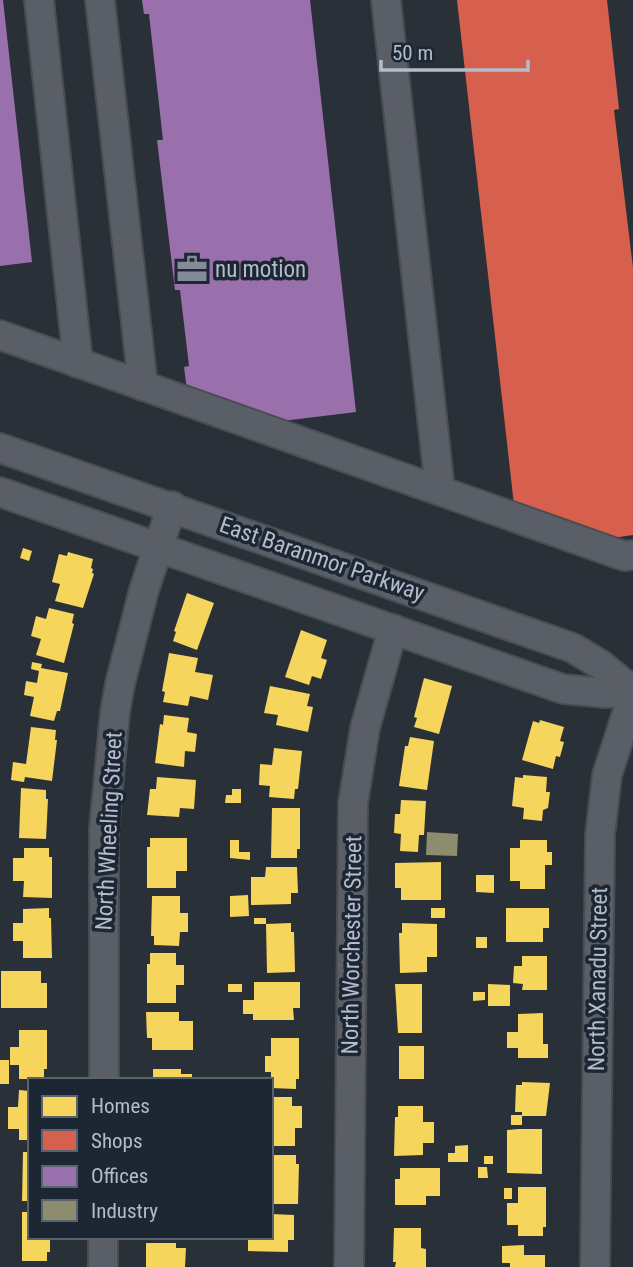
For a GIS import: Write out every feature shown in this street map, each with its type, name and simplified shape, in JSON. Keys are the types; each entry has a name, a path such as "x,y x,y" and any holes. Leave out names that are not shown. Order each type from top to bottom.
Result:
{"street":[{"path":"39,0 78,363"},
{"path":"100,0 143,386"},
{"path":"386,0 440,491"},
{"path":"0,335 624,556 633,555"},
{"name":"East Baranmor Parkway","path":"0,448 573,648 601,665 633,693"},
{"name":"East Baranmor Parkway","path":"0,492 563,689 633,693"},
{"name":"North Wheeling Street","path":"104,1078 104,829 111,753 120,684 144,590 172,506"},
{"name":"North Worchester Street","path":"349,1267 354,803 365,728 393,629"},
{"name":"North Xanadu Street","path":"595,1267 600,835 622,764 633,693"},
{"path":"103,1239 103,1267"}],"building: Homes":[{"path":"23,548 32,551 29,561 20,558"},
{"path":"68,552 93,559 91,568 94,574 83,608 55,601 60,584 52,582 59,554 67,556"},
{"path":"187,593 214,603 197,650 173,641"},
{"path":"49,608 74,614 64,663 36,655 41,639 31,636 36,616 46,619"},
{"path":"301,630 327,640 321,658 327,660 321,679 312,676 309,685 285,677"},
{"path":"169,653 198,658 195,672 213,675 208,700 190,696 188,706 163,702 165,692 162,691"},
{"path":"32,662 42,664 41,668 68,673 60,711 57,711 54,721 30,716 34,697 24,695 26,681 37,683 39,671 31,669"},
{"path":"424,678 452,686 439,734 414,727"},
{"path":"270,686 310,694 307,706 313,707 308,732 276,725 278,715 264,713"},
{"path":"164,715 189,718 187,732 197,734 195,752 185,751 184,767 155,763 160,724 163,725"},
{"path":"540,720 564,727 560,741 564,742 560,757 556,756 553,769 522,760 533,721 539,723"},
{"path":"31,727 56,730 52,781 25,777 24,782 11,780 13,762 26,764"},
{"path":"410,737 434,741 427,790 399,786 405,746 408,746"},
{"path":"274,748 302,751 298,789 295,789 294,799 269,797 270,786 259,785 260,764 272,765"},
{"path":"523,775 547,777 546,792 550,792 548,808 543,810 542,821 523,819 524,808 512,806 515,777 523,778"},
{"path":"157,777 196,780 194,809 180,808 179,817 147,815 150,789 156,789"},
{"path":"21,788 46,790 46,839 19,838"},
{"path":"232,789 241,789 241,803 225,803 226,795 232,795"},
{"path":"401,800 426,801 424,835 419,835 418,852 400,851 401,834 394,833 395,814 400,814"},
{"path":"272,808 300,808 300,849 297,849 297,858 271,858"},
{"path":"150,838 187,838 187,871 176,871 176,888 147,888 147,847 150,847"},
{"path":"230,840 239,840 239,852 250,852 250,860 230,858"},
{"path":"520,840 547,840 547,852 552,852 552,865 545,865 545,889 520,889 520,881 510,881 510,848 520,848"},
{"path":"24,848 49,848 49,857 52,857 52,898 23,897 24,881 13,881 13,858 24,858"},
{"path":"441,862 441,900 401,900 401,888 395,888 395,863"},
{"path":"266,867 297,867 298,893 291,893 291,904 251,905 251,877 265,877"},
{"path":"476,875 494,875 494,893 476,892"},
{"path":"248,895 249,916 230,917 230,896"},
{"path":"152,896 180,896 180,913 188,913 188,932 180,932 179,946 154,945 154,936 151,936"},
{"path":"49,908 52,958 23,958 23,941 13,941 13,923 23,923 23,909"},
{"path":"431,908 445,908 445,918 431,918"},
{"path":"506,908 549,908 549,928 543,928 543,942 506,942"},
{"path":"254,918 266,918 266,924 254,924"},
{"path":"291,923 291,932 294,932 295,972 267,973 266,924"},
{"path":"402,923 437,924 437,957 427,957 427,972 400,973 399,933 402,933"},
{"path":"476,937 487,937 487,948 476,948"},
{"path":"150,953 176,953 176,965 184,965 184,985 176,985 176,1003 147,1003 147,964 150,964"},
{"path":"522,956 547,956 547,990 522,990 523,984 513,983 514,966 522,966"},
{"path":"1,971 41,971 41,983 47,983 47,1008 1,1008"},
{"path":"254,982 300,982 300,1008 293,1008 294,1020 253,1020 253,1014 243,1014 243,1000 254,1000"},
{"path":"228,984 242,984 242,992 228,992"},
{"path":"395,984 422,984 422,1033 398,1033"},
{"path":"488,984 510,985 510,1006 488,1006"},
{"path":"473,992 485,992 485,1000 473,1001"},
{"path":"146,1012 179,1012 179,1021 193,1021 193,1050 152,1050 152,1038 147,1038"},
{"path":"543,1013 543,1044 548,1044 548,1058 518,1058 518,1048 507,1048 507,1032 518,1032 518,1014"},
{"path":"19,1030 47,1030 47,1069 44,1069 44,1078 19,1079 19,1065 10,1065 10,1047 19,1047"},
{"path":"271,1038 299,1038 299,1079 296,1079 296,1089 273,1088 271,1072 265,1072 265,1056 271,1056"},
{"path":"399,1046 424,1046 424,1079 399,1079"},
{"path":"0,1060 9,1060 9,1084 0,1084"},
{"path":"153,1069 181,1069 181,1074 192,1074 192,1078 153,1078"},
{"path":"522,1082 550,1083 546,1116 522,1116 522,1125 511,1125 511,1115 522,1115 522,1112 515,1112 516,1085 522,1085"},
{"path":"19,1090 28,1091 28,1140 19,1140 19,1129 8,1129 8,1107 18,1107"},
{"path":"273,1097 292,1097 292,1106 302,1106 302,1128 295,1128 295,1146 273,1146"},
{"path":"398,1106 423,1106 423,1122 434,1122 434,1143 423,1143 423,1155 394,1156 395,1117 398,1117"},
{"path":"542,1129 542,1174 507,1173 507,1130"},
{"path":"468,1145 468,1162 448,1162 448,1153 455,1153 455,1146"},
{"path":"23,1152 28,1152 28,1201 22,1201"},
{"path":"273,1155 296,1155 296,1164 299,1164 298,1204 273,1204"},
{"path":"484,1156 493,1156 493,1164 484,1164"},
{"path":"478,1167 487,1167 488,1178 478,1178"},
{"path":"400,1168 440,1168 440,1196 426,1196 426,1205 395,1205 395,1179 400,1179"},
{"path":"518,1187 546,1187 546,1227 543,1227 543,1236 518,1236 518,1225 507,1225 507,1203 518,1203"},
{"path":"504,1188 512,1188 512,1199 504,1199"},
{"path":"22,1212 28,1212 28,1239 50,1239 50,1252 47,1252 47,1261 22,1261"},
{"path":"273,1214 294,1215 294,1240 288,1240 288,1252 248,1251 248,1239 273,1239"},
{"path":"394,1228 421,1228 421,1248 426,1249 426,1267 395,1267"},
{"path":"146,1243 176,1243 176,1248 186,1248 185,1267 146,1267"},
{"path":"524,1245 524,1255 545,1255 545,1267 510,1267 510,1263 502,1263 502,1246"}],"building: Shops":[{"path":"457,0 607,0 619,109 614,110 633,268 633,535 606,539 514,505"}],"building: Offices":[{"path":"0,0 3,0 32,262 0,266"},
{"path":"142,0 310,0 356,412 274,422 187,390 184,367 189,366 180,290 175,290 157,140 163,140 149,14 144,14"}],"building: Industry":[{"path":"427,832 458,834 457,856 426,855"}],"place":[{"name":"nu motion","path":"192,269"}]}
